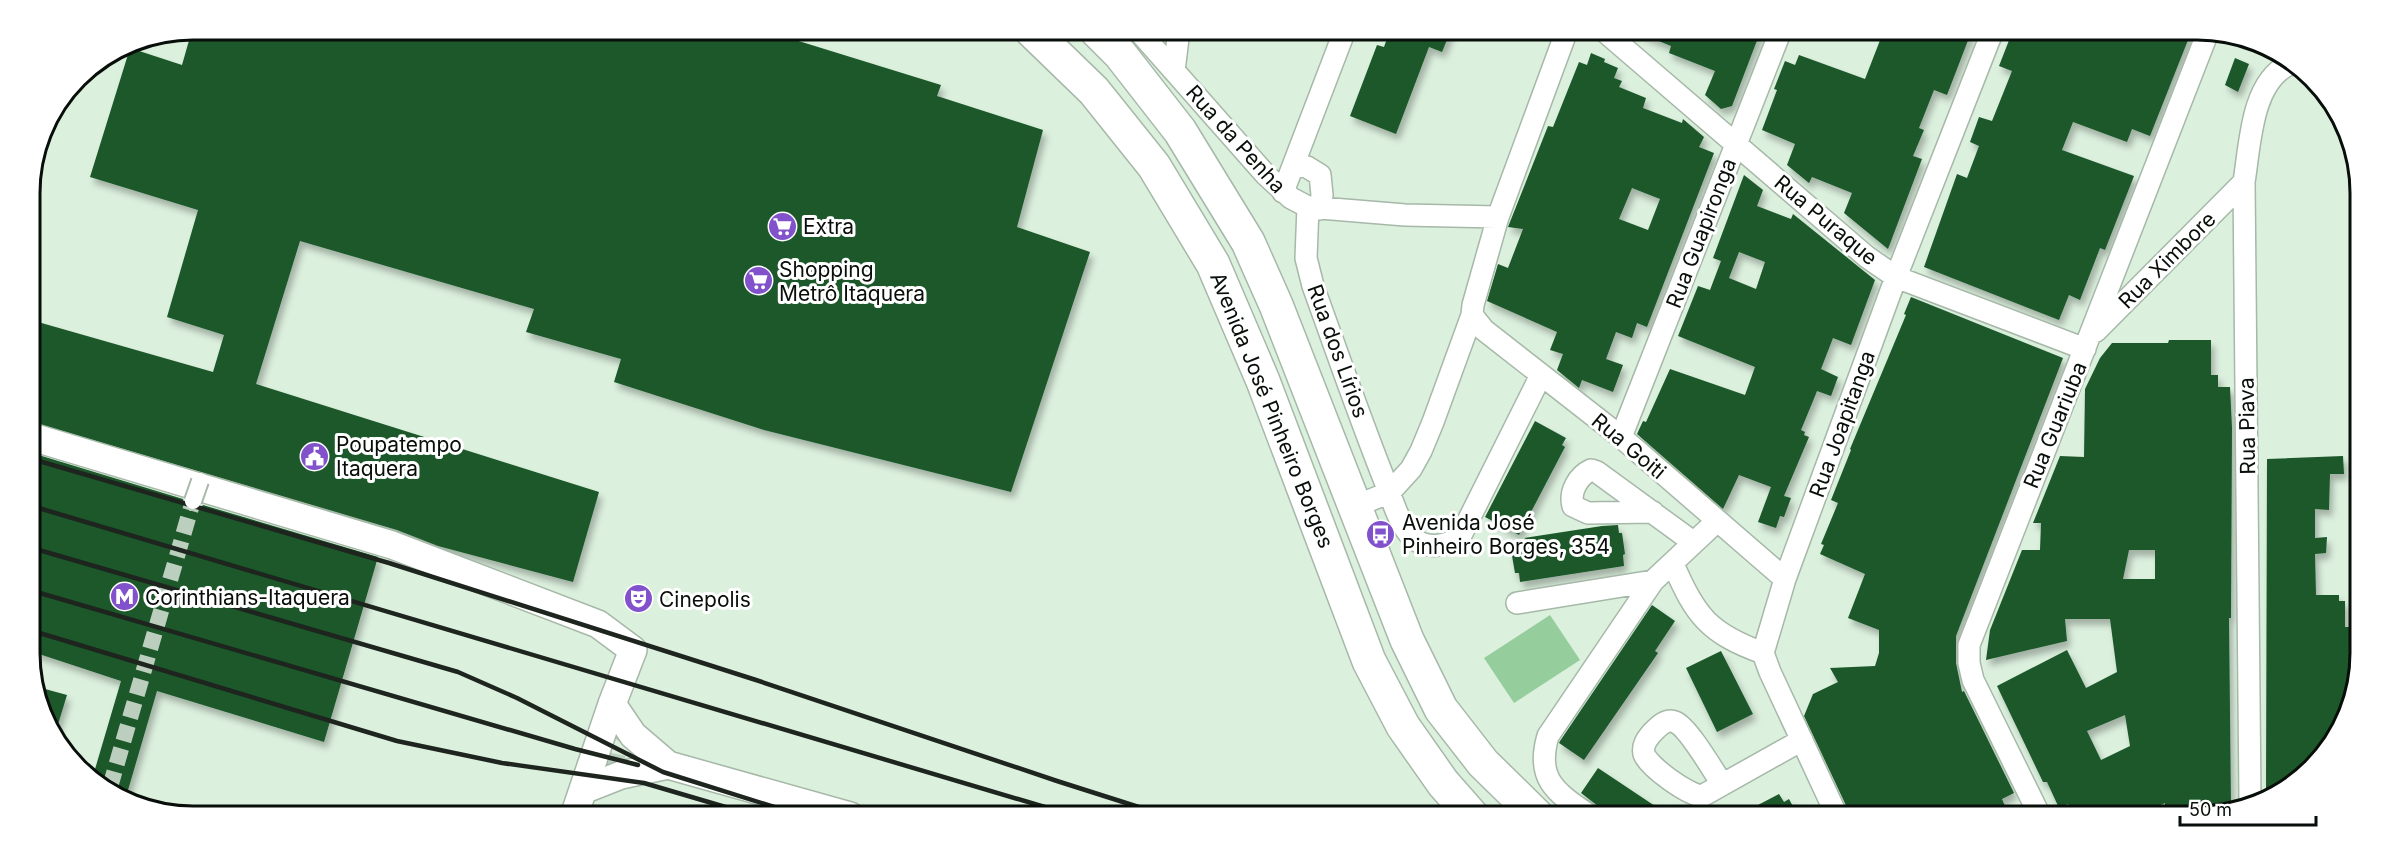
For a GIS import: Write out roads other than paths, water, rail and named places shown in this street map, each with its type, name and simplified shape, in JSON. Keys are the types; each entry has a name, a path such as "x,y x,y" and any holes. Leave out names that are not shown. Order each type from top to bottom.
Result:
{"main road":[{"name":"Avenida José Pinheiro Borges","path":"1040,40 1094,91 1154,166 1213,264 1263,381 1369,661 1403,726 1443,783 1463,805"},
{"name":"Avenida José Pinheiro Borges","path":"1106,40 1120,54 1180,131 1248,242 1276,305 1407,640 1441,709 1483,763 1526,805"}],"street":[{"name":"Rua da Penha","path":"1147,40 1283,192 1300,204 1314,208 1405,215 1498,217"},
{"path":"1174,71 1178,40"},
{"path":"1283,192 1341,40"},
{"path":"1354,507 1389,492 1411,469 1421,451 1469,322 1498,217 1563,40"},
{"name":"Rua Puraque","path":"1615,40 1868,257 1896,277 2087,343"},
{"name":"Rua Guapironga","path":"1621,437 1777,40"},
{"name":"Rua Joapitanga","path":"1763,653 1785,579 1896,277 1988,40"},
{"name":"Rua Guariuba","path":"2035,805 1973,680 1969,663 1969,645 2205,41"},
{"name":"Rua Piava","path":"2250,796 2244,182 2252,127 2260,99 2274,73 2284,67"},
{"name":"Rua dos Lírios","path":"1294,164 1307,167 1320,175 1322,195 1314,208 1306,258 1313,286 1389,492 1403,524 1414,538 1427,545 1441,546 1460,537 1541,375"},
{"name":"Rua Ximbore","path":"2087,343 2244,182"},
{"name":"Rua Goiti","path":"1469,322 1484,330 1621,437 1785,579"},
{"path":"40,439 392,545 598,624 633,650 578,806"},
{"path":"194,501 200,481"},
{"path":"1653,512 1693,542"},
{"path":"1575,805 1553,788 1546,775 1543,761 1548,736 1653,581 1717,521"},
{"path":"1672,564 1698,614 1713,629 1730,640 1763,653 1832,805"},
{"path":"1517,603 1653,581"},
{"path":"612,704 633,735 668,765 813,806"},
{"path":"1722,784 1802,740"},
{"path":"583,790 621,776 668,765"}],"tunnel":[{"path":"111,782 193,501"},
{"path":"621,775 613,771 611,760 613,751 619,739 633,735"}],"railway":[{"path":"40,461 389,563 756,680 1134,806"},
{"path":"40,508 1040,806"},
{"path":"40,550 458,672 517,698 663,772 770,806"},
{"path":"40,593 575,749 638,765"},
{"path":"40,633 397,741 502,763 644,783 721,806"}],"place":[{"name":"Extra","path":"782,226"},
{"name":"Shopping Metrô Itaquera","path":"758,281"},
{"name":"Poupatempo Itaquera","path":"315,456"},
{"name":"Avenida José Pinheiro Borges, 354","path":"1381,534"},
{"name":"Corinthians-Itaquera","path":"124,597"},
{"name":"Cinepolis","path":"638,599"}]}
